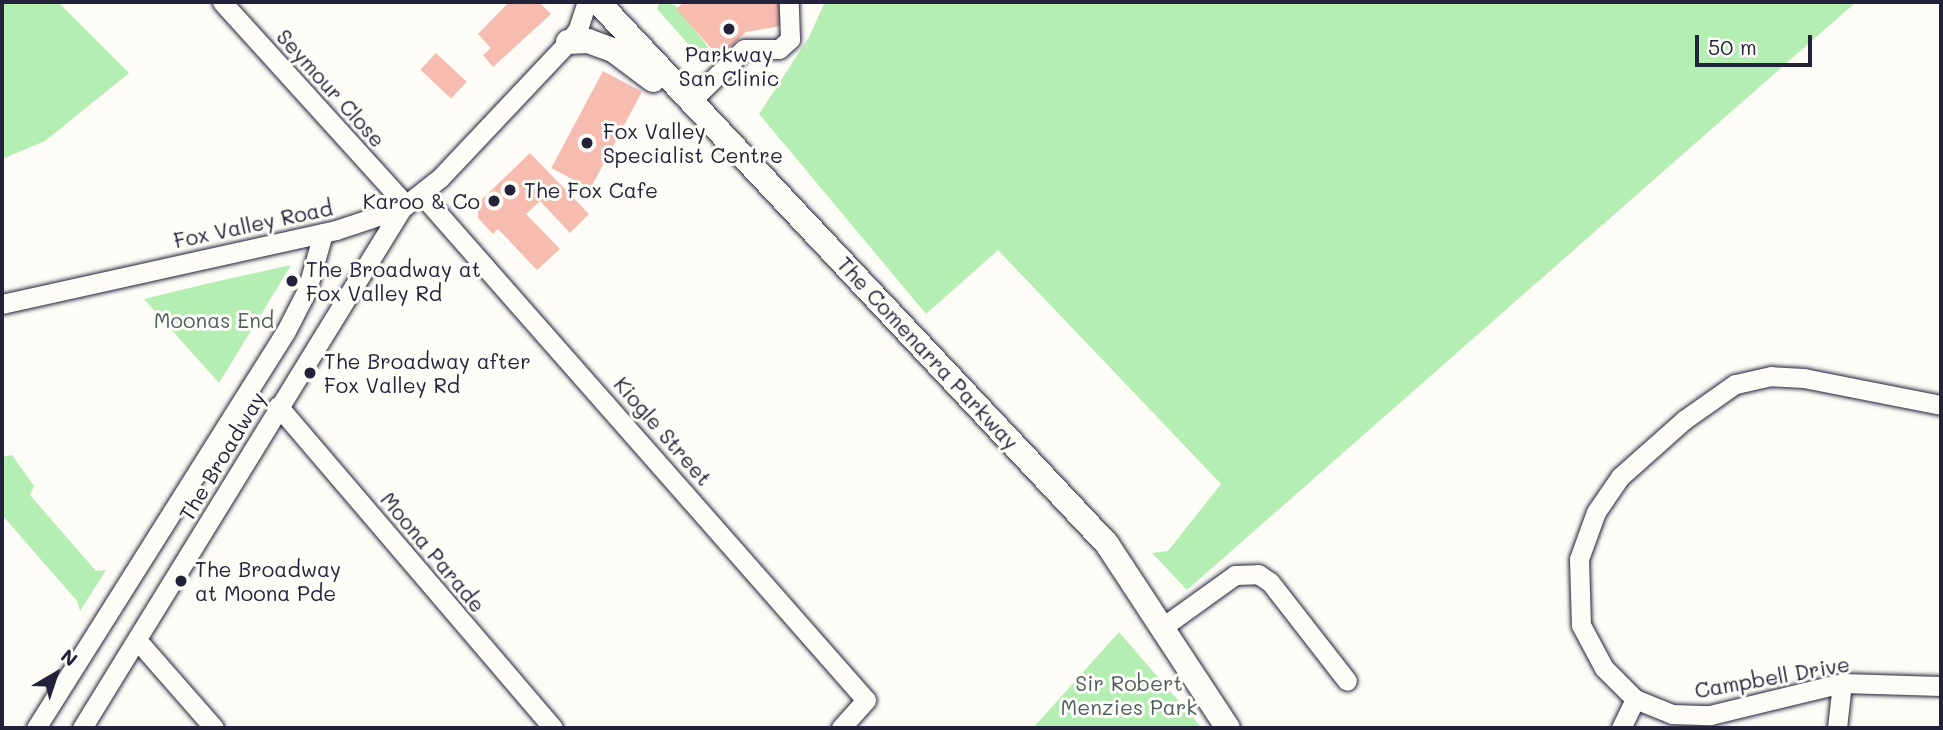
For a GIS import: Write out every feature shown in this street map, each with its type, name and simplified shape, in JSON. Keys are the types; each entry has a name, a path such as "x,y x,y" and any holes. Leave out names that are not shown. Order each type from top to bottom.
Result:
{"main road":[{"name":"The Comenarra Parkway","path":"598,2 1107,544 1164,626 1228,728"},
{"path":"568,42 588,41 623,56 712,125"}],"street":[{"name":"Seymour Close","path":"222,2 410,203"},
{"name":"Fox Valley Road","path":"2,304 323,233 410,203 568,42 578,29 587,2"},
{"path":"691,101 744,49 779,49 790,39 789,2"},
{"name":"The Broadway","path":"82,728 278,406 410,203"},
{"name":"Kiogle Street","path":"410,203 866,700 841,728"},
{"name":"The Broadway","path":"36,728 286,331 307,290 323,233"},
{"name":"Campbell Drive","path":"1941,405 1804,378 1759,379 1735,384 1684,420 1620,477 1596,512 1579,559 1581,625 1604,668 1635,699 1672,714 1710,715 1842,683 1941,686"},
{"name":"Moona Parade","path":"278,406 553,728"},
{"path":"1164,626 1235,575 1258,574 1270,582 1348,681"},
{"path":"137,640 214,728"},
{"path":"1837,728 1842,683"},
{"path":"1621,728 1635,699"}],"green space":[{"path":"2,2 58,2 129,73 45,141 2,159"},
{"path":"660,2 675,5 716,57 707,65 657,9"},
{"path":"825,2 1856,2 1187,590 1152,553 1168,551 1221,484 998,250 926,314 759,114 809,37"},
{"name":"Moonas End","path":"291,265 219,383 144,299 210,283"},
{"path":"12,455 34,486 30,495 96,571 106,570 80,611 77,601 2,515 2,457"},
{"name":"Sir Robert Menzies Park","path":"1119,632 1202,728 1033,728"}],"building":[{"path":"509,2 539,2 551,14 493,67 483,55 491,48 478,34"},
{"name":"Parkway San Clinic","path":"684,2 779,2 781,26 746,32 719,57 676,9"},
{"path":"436,53 467,82 451,98 420,70"},
{"name":"Fox Valley Specialist Centre","path":"603,71 642,92 590,189 551,168"},
{"path":"530,153 589,214 570,233 540,201 526,214 560,249 537,270 498,229 493,234 478,218 478,203"}],"place":[{"name":"Parkway San Clinic","path":"729,29"},
{"name":"Fox Valley Specialist Centre","path":"587,143"},
{"name":"The Fox Cafe","path":"510,190"},
{"name":"Karoo & Co","path":"494,201"},
{"name":"The Broadway at Fox Valley Rd","path":"292,281"},
{"name":"The Broadway after Fox Valley Rd","path":"310,373"},
{"name":"The Broadway at Moona Pde","path":"181,581"}]}
